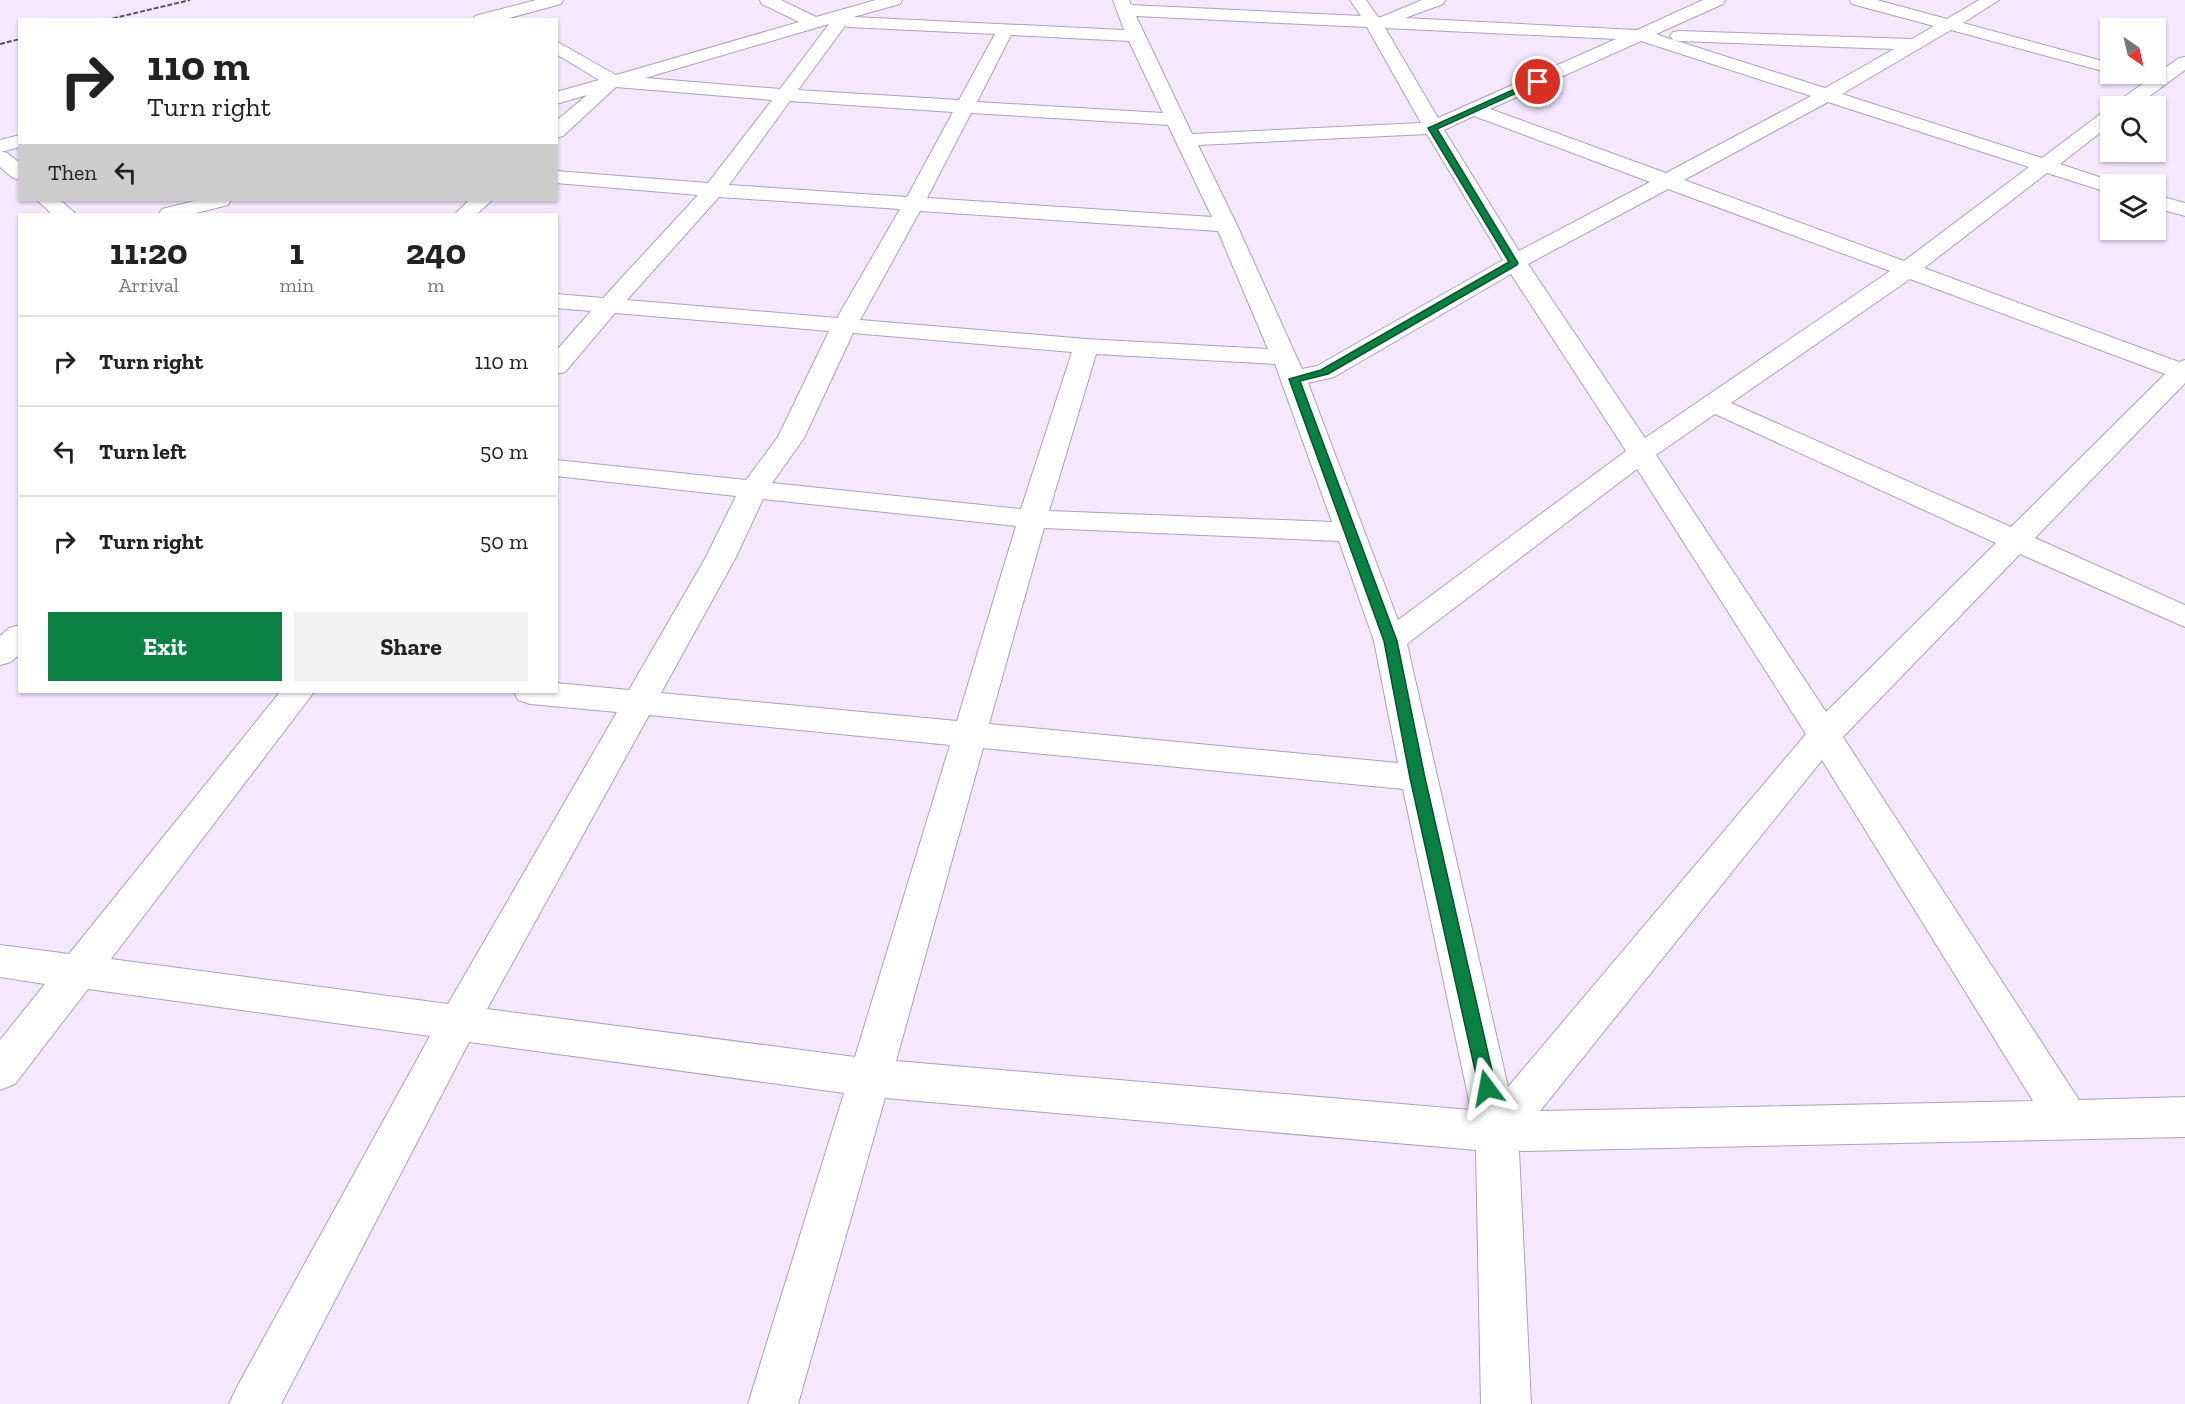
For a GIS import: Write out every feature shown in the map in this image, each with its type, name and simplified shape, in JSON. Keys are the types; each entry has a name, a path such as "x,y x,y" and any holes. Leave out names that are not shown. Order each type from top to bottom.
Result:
{"street":[{"path":"488,18 555,0"},
{"path":"768,0 826,22 1005,32 1127,16 1912,44"},
{"path":"558,97 826,22 894,0"},
{"path":"1358,0 1375,24 1432,128 1514,263 1641,453 1824,735 2069,1121"},
{"path":"1375,24 1437,0"},
{"path":"558,47 614,81 964,107 1180,130 1432,128 1717,0"},
{"path":"1858,0 2100,65"},
{"path":"558,301 1086,345 1325,372 1514,263 1827,95 1991,0"},
{"path":"1127,16 1226,225 1289,368 1390,641 1418,778 1497,1132 1506,1404"},
{"path":"558,365 714,190 784,95 826,22"},
{"path":"254,1404 459,1022 641,703 721,557 754,488 791,438 845,324 914,203 1005,32"},
{"path":"1641,35 2100,184"},
{"path":"2166,76 2185,62"},
{"path":"558,130 614,81"},
{"path":"2166,83 2185,88"},
{"path":"2138,96 2155,84"},
{"path":"1476,110 2184,371 1824,735 1497,1132"},
{"path":"1390,641 1641,453 1907,270 2100,123"},
{"path":"0,146 18,142"},
{"path":"0,156 18,172"},
{"path":"558,177 1226,225"},
{"path":"49,201 64,213"},
{"path":"174,213 216,201"},
{"path":"466,213 480,201"},
{"path":"2166,204 2185,210"},
{"path":"772,1404 870,1078 1032,519 1086,345"},
{"path":"1711,404 2016,539 2185,617"},
{"path":"558,468 1032,519 1350,532"},
{"path":"0,632 18,635"},
{"path":"0,654 18,637"},
{"path":"0,1071 297,693"},
{"path":"540,693 1418,778"},
{"path":"0,960 870,1078 1497,1132 2185,1117"}],"railway":[{"path":"114,18 190,0"},
{"path":"0,44 18,40"}],"route":[{"path":"1487,1088 1390,641 1294,379 1325,372 1514,263 1432,128 1538,82"}]}
